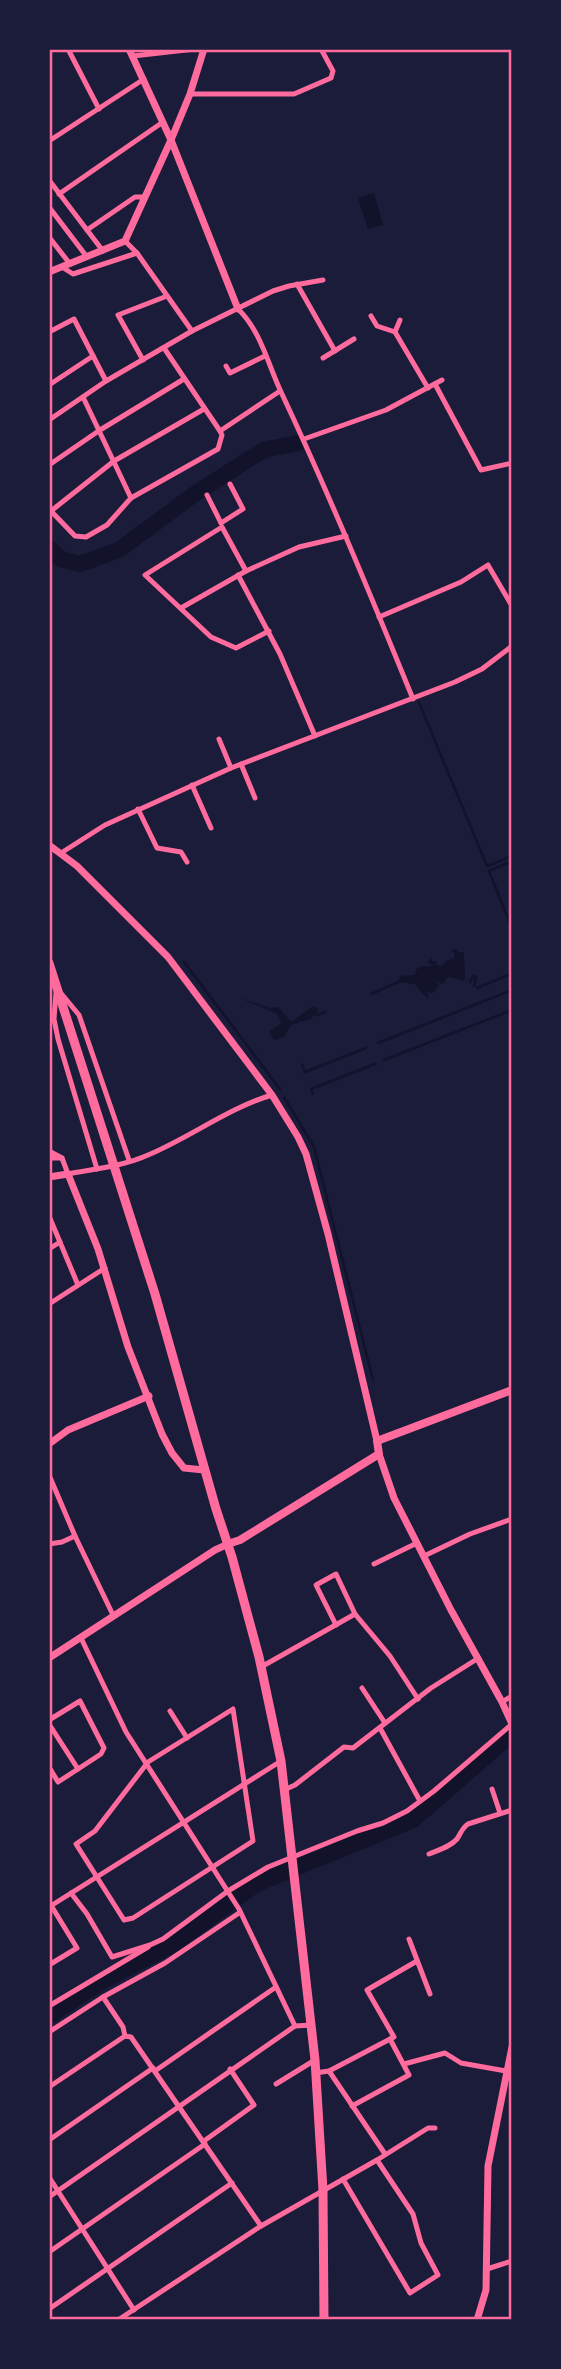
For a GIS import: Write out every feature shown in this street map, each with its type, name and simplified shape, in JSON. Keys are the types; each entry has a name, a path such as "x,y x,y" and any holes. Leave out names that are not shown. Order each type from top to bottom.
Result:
{"main road":[{"path":"49,963 155,1294 228,1544 261,1667 281,1762 315,2060 323,2190 324,2320"},
{"path":"228,1544 240,1540 379,1454 377,1441 512,1390"}],"street":[{"path":"68,49 99,109"},
{"path":"195,49 131,53 171,140 238,309 251,321 280,391 304,439 413,699"},
{"path":"49,272 125,241 190,94 204,49"},
{"path":"190,94 294,94 304,91 331,78 333,71 321,49"},
{"path":"49,141 144,79"},
{"path":"60,194 163,122"},
{"path":"49,180 103,251"},
{"path":"87,230 135,197 145,197"},
{"path":"49,207 88,257"},
{"path":"49,237 70,264"},
{"path":"125,241 137,253 192,331"},
{"path":"62,267 73,274 137,253"},
{"path":"49,420 106,381 192,331 274,291 323,280"},
{"path":"298,284 335,351"},
{"path":"143,360 118,315 167,296"},
{"path":"371,316 377,326 395,332 428,388"},
{"path":"49,332 74,319 106,381"},
{"path":"395,332 400,320"},
{"path":"323,358 354,339"},
{"path":"164,348 220,430 222,435 218,449 131,498 107,525 86,537 75,536 50,510 114,461 204,409"},
{"path":"49,385 93,356"},
{"path":"226,366 230,373 265,356"},
{"path":"49,465 100,430 184,379"},
{"path":"304,439 386,410 442,380"},
{"path":"435,384 481,470 512,463"},
{"path":"220,430 280,391"},
{"path":"83,397 131,498"},
{"path":"230,484 243,509 145,575 211,638 236,648 269,631"},
{"path":"207,495 246,571"},
{"path":"181,608 238,575 299,547 346,536"},
{"path":"379,617 461,582 488,565 512,606"},
{"path":"238,575 269,631 315,736"},
{"path":"61,853 106,825 192,785 413,699 482,669 512,646"},
{"path":"219,739 231,768"},
{"path":"241,764 255,798"},
{"path":"192,785 211,828"},
{"path":"138,809 157,848 181,852 187,862"},
{"path":"49,845 126,914 168,957 272,1096 306,1154 328,1234 377,1441"},
{"path":"56,986 79,1015 130,1160"},
{"path":"56,986 54,1019 58,1039 97,1169"},
{"path":"49,1177 97,1169 147,1156 219,1117 272,1096"},
{"path":"49,1151 62,1158 105,1268 128,1347 162,1434 184,1468 204,1469"},
{"path":"49,1158 62,1158"},
{"path":"49,1216 78,1285"},
{"path":"49,1249 60,1242"},
{"path":"49,1304 105,1268"},
{"path":"49,1444 68,1430 149,1396"},
{"path":"49,2006 163,1939 268,1867 293,1864 357,1831 383,1823 420,1801 512,1724 394,1498 379,1454"},
{"path":"49,1475 113,1615"},
{"path":"424,1556 512,1518"},
{"path":"49,1544 75,1536"},
{"path":"49,1658 228,1544"},
{"path":"374,1564 417,1544"},
{"path":"336,1625 316,1585 335,1574 355,1614 390,1657 418,1699"},
{"path":"261,1667 355,1614"},
{"path":"81,1638 126,1732 148,1762 239,1911 295,2026"},
{"path":"284,1790 295,1785 344,1747 353,1748 359,1741 477,1659"},
{"path":"362,1688 420,1801"},
{"path":"502,1702 512,1696"},
{"path":"49,1767 58,1782 78,1769 101,1754 104,1748 80,1702 49,1722 78,1769"},
{"path":"233,1709 253,1841 133,1918 124,1920 76,1844 95,1831 148,1762 187,1738 233,1709"},
{"path":"170,1710 187,1738"},
{"path":"49,1965 77,1948 50,1905 281,1762"},
{"path":"492,1789 500,1814"},
{"path":"429,1854 445,1848 468,1824 512,1810"},
{"path":"71,1894 87,1914 112,1957 150,1945"},
{"path":"49,2032 103,1997 165,1963 239,1911"},
{"path":"409,1939 430,1994"},
{"path":"316,2073 329,2071 394,2038 366,1990 417,1961"},
{"path":"49,2140 276,1987"},
{"path":"103,1997 123,2027 125,2036"},
{"path":"49,2197 295,2026 312,2025"},
{"path":"49,2087 125,2036 131,2037 261,2226"},
{"path":"352,2106 408,2075 390,2039"},
{"path":"477,2320 486,2290 488,2166 512,2049"},
{"path":"404,2064 445,2053 465,2065 506,2071"},
{"path":"276,2084 315,2060"},
{"path":"49,2252 254,2105 230,2069"},
{"path":"329,2071 385,2154"},
{"path":"118,2320 261,2226 377,2160 428,2127 435,2128"},
{"path":"343,2179 410,2293 438,2275 421,2243 412,2214 377,2160"},
{"path":"49,2177 134,2310"},
{"path":"49,2309 232,2183"},
{"path":"487,2269 512,2261"}],"shaded area":[{"path":"374,193 383,225 368,229 358,198"},
{"path":"452,950 460,953 464,952 464,981 448,977 443,984 437,982 439,986 432,993 427,992 429,999 415,984 398,982 400,976 414,975 418,967 433,966 428,962 431,957 432,961 437,961 436,965 442,966 454,958"},
{"path":"240,998 270,1008 278,1007 291,1022 312,1007 318,1008 318,1011 310,1019 291,1025 284,1037 274,1040 269,1032 281,1023 278,1014"}],"waterway":[{"path":"49,548 61,559 80,564 119,550 196,493 257,454 267,449 299,443"},
{"path":"419,702 446,768"},
{"path":"447,770 487,866 512,856"},
{"path":"512,861 489,871 512,928"},
{"path":"184,962 280,1089"},
{"path":"477,988 511,974"},
{"path":"470,982 473,976 476,977 474,986"},
{"path":"371,994 398,982"},
{"path":"378,1043 512,990"},
{"path":"384,1060 512,1010"},
{"path":"316,1015 326,1012"},
{"path":"302,1065 305,1072 366,1048"},
{"path":"313,1094 311,1089 375,1064"},
{"path":"284,1097 314,1147 373,1380"},
{"path":"49,2016 103,1981 174,1944 256,1884 413,1820 512,1734"}]}
